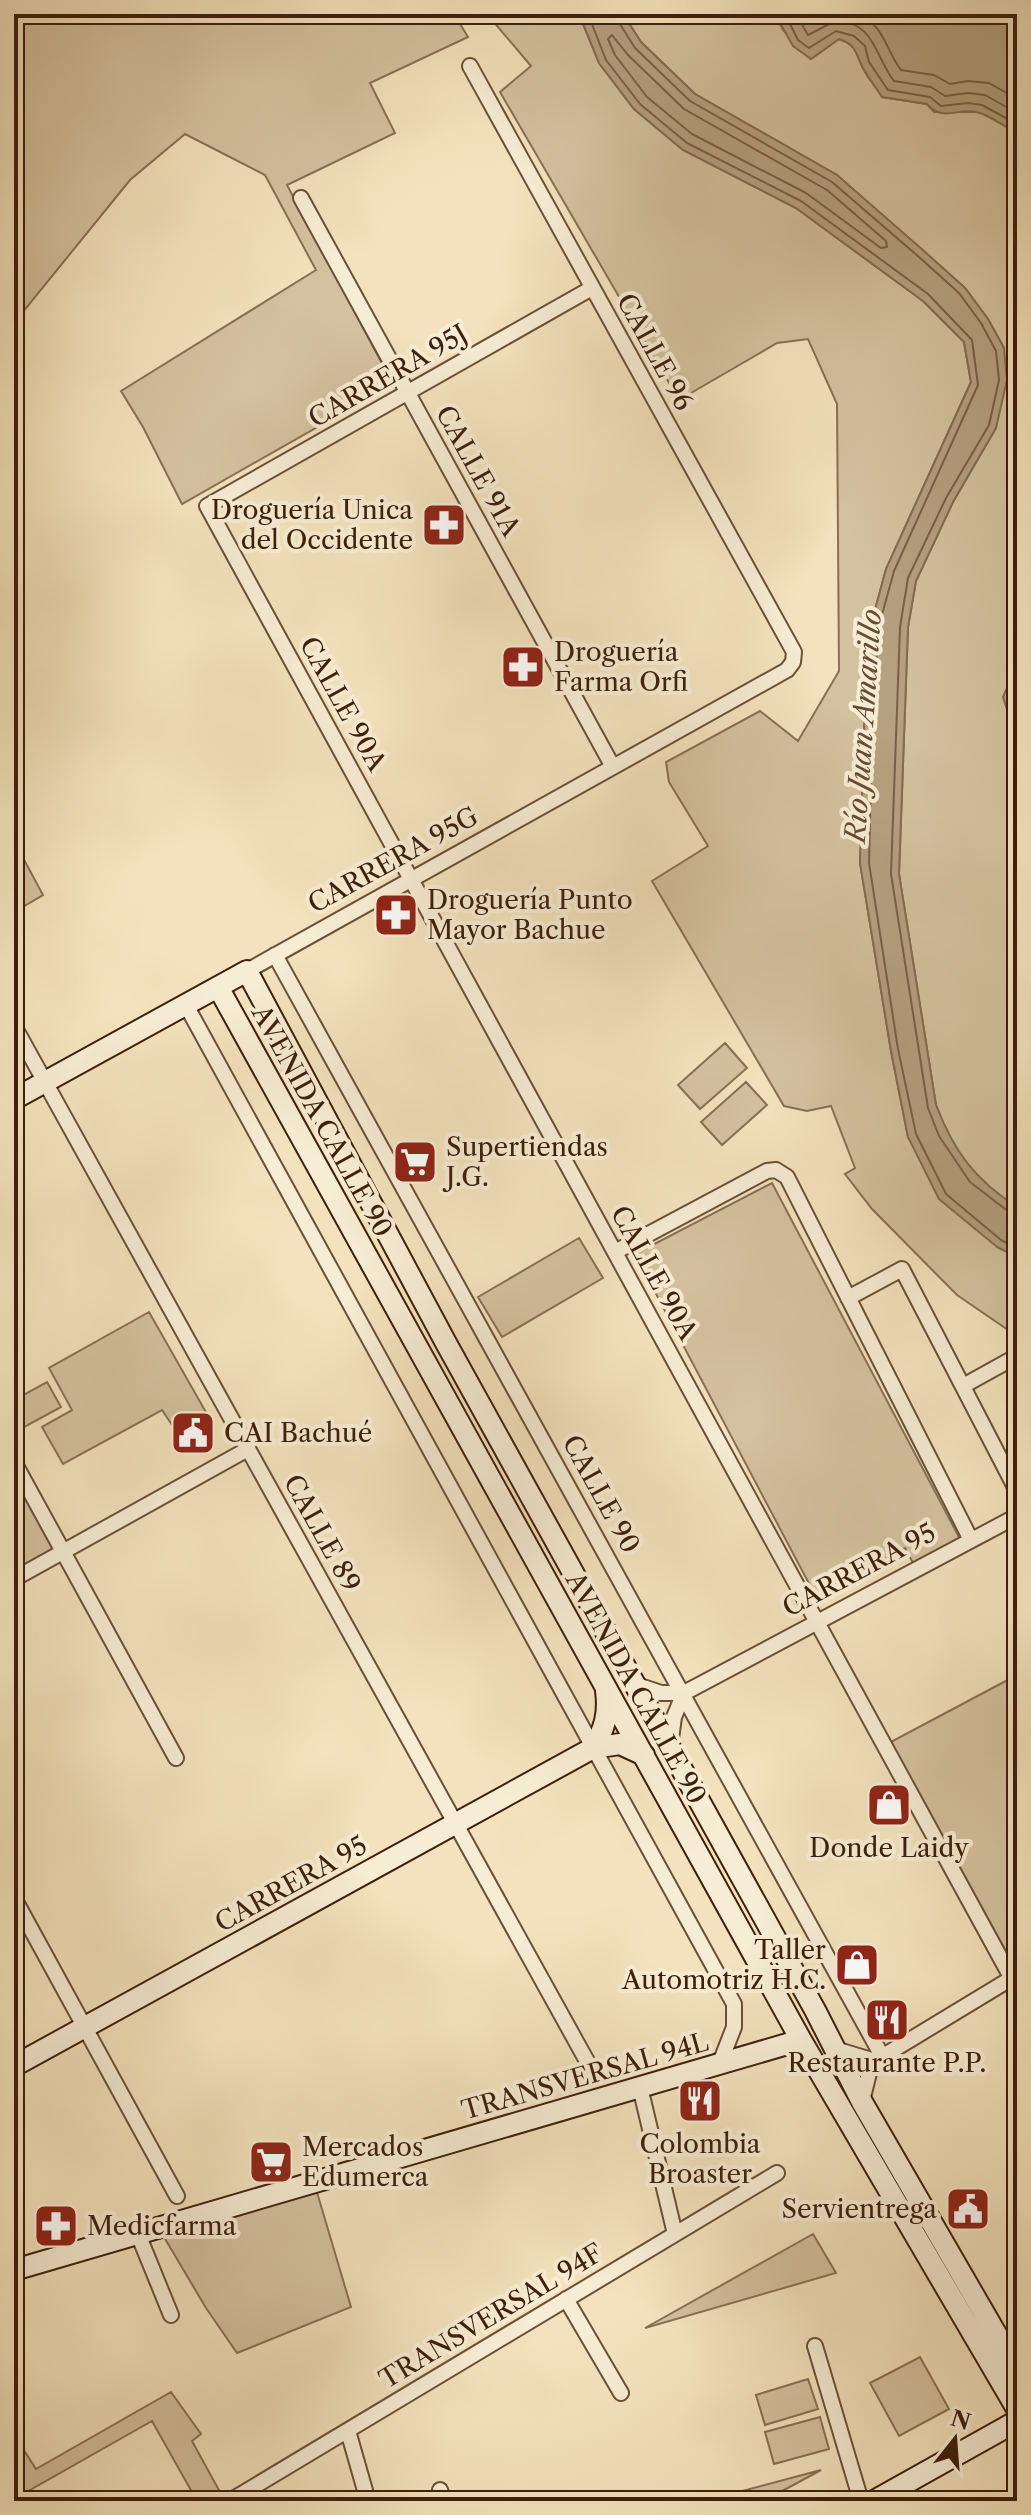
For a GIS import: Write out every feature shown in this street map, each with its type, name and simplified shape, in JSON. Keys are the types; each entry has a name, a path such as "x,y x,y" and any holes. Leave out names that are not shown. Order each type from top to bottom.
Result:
{"main road":[{"name":"CARRERA 95G","path":"14,1099 247,971"},
{"name":"AVENIDA CALLE 90","path":"247,971 446,1343 637,1685 862,2102 1014,2362"},
{"name":"AVENIDA CALLE 90","path":"218,987 801,2040 1016,2407"},
{"path":"593,1748 605,1725 608,1703 605,1687"},
{"path":"593,1748 620,1744 644,1755"},
{"name":"CARRERA 95","path":"14,2066 593,1748"},
{"path":"801,2040 835,2049"},
{"name":"TRANSVERSAL 94L","path":"14,2270 801,2040"},
{"path":"874,2501 1016,2407"}],"street":[{"name":"CALLE 96","path":"470,66 794,652 793,662"},
{"name":"CALLE 91A","path":"301,198 613,767"},
{"name":"CARRERA 95J","path":"207,506 592,288"},
{"name":"CALLE 90A","path":"207,506 1014,1977"},
{"name":"CARRERA 95G","path":"247,971 787,670 793,662"},
{"name":"CALLE 90","path":"275,955 684,1693 879,2058"},
{"path":"186,1005 734,2004 734,2027 720,2063"},
{"name":"CALLE 89","path":"14,1026 588,2063"},
{"path":"615,1252 767,1171 776,1170 787,1177 971,1540"},
{"path":"848,1298 902,1269 1017,1491"},
{"path":"963,1386 1017,1356"},
{"path":"14,1579 248,1449"},
{"path":"14,1462 176,1758"},
{"name":"CARRERA 95","path":"684,1693 1017,1516"},
{"path":"637,1685 661,1693 684,1693 674,1717 670,1746"},
{"path":"14,1898 177,2196"},
{"path":"862,2102 869,2073 879,2058 1014,1977"},
{"path":"835,2049 879,2058"},
{"path":"640,2087 675,2234"},
{"name":"TRANSVERSAL 94F","path":"230,2501 777,2173"},
{"path":"138,2234 171,2315"},
{"path":"566,2299 621,2393"},
{"path":"815,2346 861,2501"},
{"path":"348,2431 368,2501"}],"shaded area":[{"path":"14,14 454,14 468,37 370,83 395,133 287,185 393,384 182,504 121,391 316,270 265,175 185,134 130,180 14,323"},
{"path":"487,14 579,14 599,63 634,109 683,150 796,208 923,301 964,342 971,382 886,569 872,621 860,863 908,1137 997,1247 1017,1257 1017,1336 957,1295 872,1209 845,1174 855,1168 831,1106 807,1111 784,1106 652,881 708,846 669,782 666,762 760,711 798,741 839,671 837,404 808,339 777,343 679,400 500,92 531,66"},
{"path":"623,14 775,14 783,30 811,59 839,39 850,45 856,50 865,72 882,97 927,104 934,112 980,112 1017,133 1017,632 1009,709 1017,728 1017,815 1009,832 1017,848 1017,1207 989,1186 968,1164 950,1137 936,1105 899,874 908,627 916,581 953,502 996,428 1004,348 965,288 837,175 695,94 641,42"},
{"path":"14,841 43,895 14,912"},
{"path":"725,1043 747,1068 700,1109 678,1085"},
{"path":"746,1082 767,1105 722,1145 701,1122"},
{"path":"772,1183 960,1539 913,1563 905,1548 815,1595 635,1254"},
{"path":"579,1238 603,1278 502,1337 478,1297"},
{"path":"149,1312 207,1414 176,1431 162,1410 63,1464 42,1427 72,1410 49,1368"},
{"path":"47,1382 61,1407 17,1431 14,1425 14,1400"},
{"path":"14,1464 62,1552 14,1578"},
{"path":"1017,1675 1017,1965 1011,1968 889,1743"},
{"path":"316,2189 351,2307 237,2353 164,2237"},
{"path":"813,2234 836,2273 645,2328"},
{"path":"920,2357 949,2409 899,2436 870,2383"},
{"path":"808,2379 818,2409 765,2425 756,2395"},
{"path":"171,2392 201,2434 192,2441 220,2492 197,2501 152,2421 14,2499 14,2435 36,2469"},
{"path":"820,2417 829,2449 774,2464 765,2432"},
{"path":"821,2470 764,2501 705,2501"}],"water":[{"path":"579,14 623,14 641,42 695,94 837,175 965,288 1004,348 1007,380 996,428 953,502 916,581 908,627 899,874 936,1105 950,1137 968,1164 989,1186 1017,1207 1017,1257 997,1247 939,1199 908,1137 860,863 865,694 872,621 886,569 971,382 964,342 923,301 796,208 683,150 634,109 599,63"},
{"path":"775,14 1017,14 1017,133 976,112 944,113 927,104 882,97 849,44 839,39 811,59 793,46"},
{"path":"1017,632 1017,728 1011,722 1003,697 1014,672 1012,653"}],"place":[{"name":"Droguería Unica del Occidente","path":"444,525"},
{"name":"Droguería Farma Orfi","path":"523,667"},
{"name":"Droguería Punto Mayor Bachue","path":"396,915"},
{"name":"Supertiendas J.G.","path":"415,1162"},
{"name":"CAI Bachué","path":"193,1433"},
{"name":"Donde Laidy","path":"889,1805"},
{"name":"Taller Automotriz H.C.","path":"857,1965"},
{"name":"Restaurante P.P.","path":"887,2020"},
{"name":"Colombia Broaster","path":"700,2101"},
{"name":"Mercados Edumerca","path":"271,2162"},
{"name":"Servientrega","path":"968,2209"},
{"name":"Medicfarma","path":"56,2226"}],"water label":[{"name":"Río Juan Amarillo","path":"863,726"}]}
